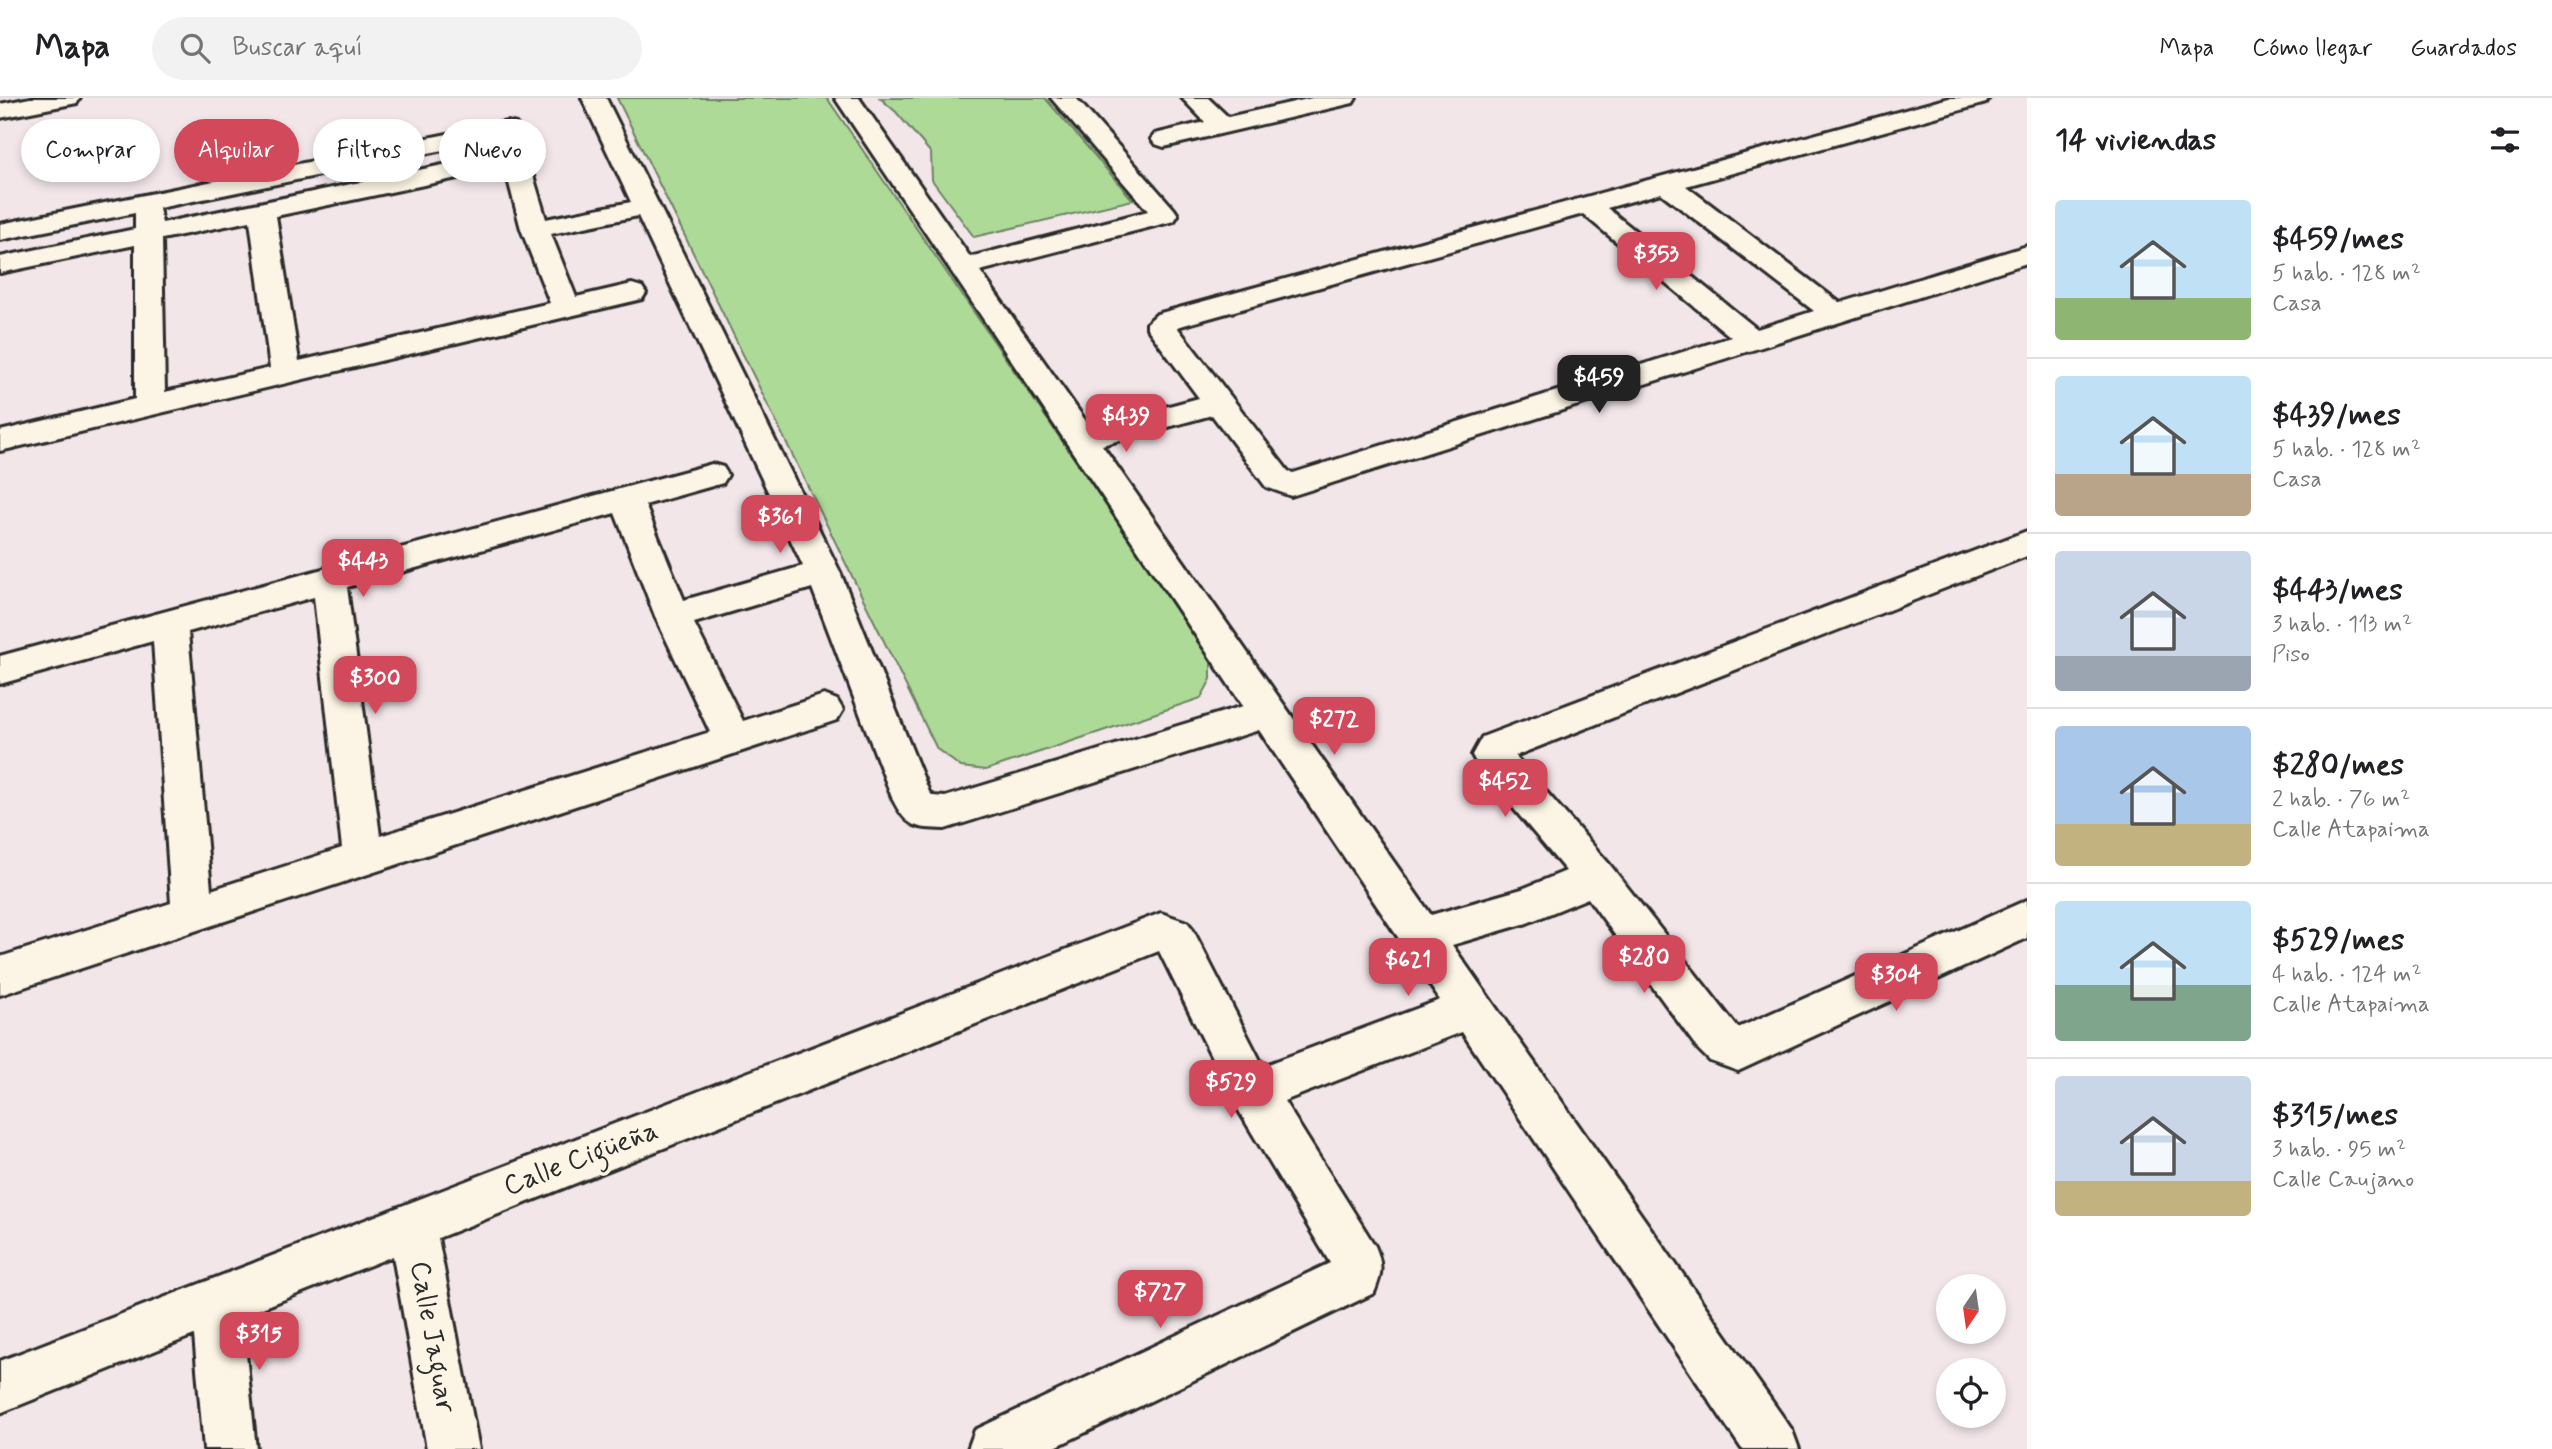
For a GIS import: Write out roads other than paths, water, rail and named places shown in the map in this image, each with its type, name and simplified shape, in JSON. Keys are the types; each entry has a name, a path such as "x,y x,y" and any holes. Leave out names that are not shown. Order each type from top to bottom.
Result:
{"street":[{"path":"0,111 68,98"},
{"path":"594,98 823,572 913,800 922,812 945,813 1268,713"},
{"path":"847,98 1773,1449"},
{"path":"1194,98 1223,126"},
{"path":"1164,139 1344,98"},
{"path":"1977,98 1162,323 1162,328 1277,479 1291,485 2027,254"},
{"path":"962,267 1165,215 1068,99"},
{"path":"0,232 439,143"},
{"path":"0,265 439,174"},
{"path":"522,182 535,229 566,309"},
{"path":"1668,185 1836,314"},
{"path":"148,202 150,406"},
{"path":"1590,206 1753,340"},
{"path":"535,229 645,207"},
{"path":"262,211 286,373"},
{"path":"0,441 632,293"},
{"path":"1080,440 1219,403"},
{"path":"0,670 712,475"},
{"path":"626,499 674,616 733,740"},
{"path":"2019,557 1495,748 1491,755 1596,877 1714,1035 1726,1046 1738,1050 2027,918"},
{"path":"674,616 823,572"},
{"path":"329,580 363,859"},
{"path":"170,624 192,914"},
{"path":"0,976 824,710"},
{"path":"1421,936 1527,905 1596,877"},
{"name":"Calle Cigüeña","path":"0,1387 1161,931 1172,934 1177,941 1252,1091"},
{"path":"994,1449 1357,1276 1358,1263 1252,1091 1370,1048 1470,1007"},
{"name":"Calle Jaguar","path":"412,1225 453,1449"},
{"path":"216,1302 230,1449"}]}
